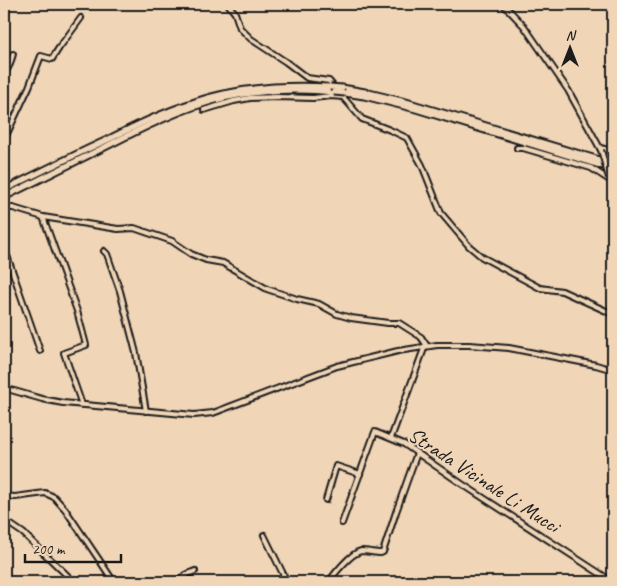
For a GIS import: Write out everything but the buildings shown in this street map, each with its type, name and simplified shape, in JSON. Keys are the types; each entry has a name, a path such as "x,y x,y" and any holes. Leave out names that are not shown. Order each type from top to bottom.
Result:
{"highway":[{"path":"4,190 137,125 192,102 256,88 287,85 332,89 385,101 613,169"},
{"path":"4,197 139,130 194,107 222,98 257,92 332,89"},
{"path":"343,93 365,92 406,102 613,164"}],"street":[{"path":"228,4 235,13 240,28 251,39 307,78 329,81 343,93 362,119 407,138 422,166 441,213 469,246 482,257 540,288 562,291 613,314"},
{"path":"503,4 524,26 568,90 601,149 613,186"},
{"path":"4,140 29,87 41,56 52,59 81,18"},
{"path":"4,74 13,54"},
{"path":"204,110 250,98 313,98 343,93"},
{"path":"517,148 591,168 610,179"},
{"path":"601,149 613,151"},
{"path":"4,208 13,208 42,217 118,228 134,228 172,241 192,254 206,260 223,263 267,290 319,304 337,314 351,318 399,323 422,338 426,346 391,438"},
{"path":"42,217 77,311 86,346 64,354 82,405"},
{"path":"4,246 40,350"},
{"path":"104,251 120,291 136,353 146,411"},
{"path":"4,388 63,403 194,415 213,413 337,366 426,346 469,345 509,348 613,370"},
{"name":"Strada Vicinale Li Mucci","path":"342,523 375,432 404,444 417,452 462,484 613,582"},
{"path":"329,582 334,573 356,552 383,552 417,452"},
{"path":"326,500 336,466 360,474"},
{"path":"4,496 15,497 45,493 54,497 65,509 114,582"},
{"path":"4,520 23,533 74,582"},
{"path":"264,535 287,582"},
{"path":"176,582 195,571"}]}
